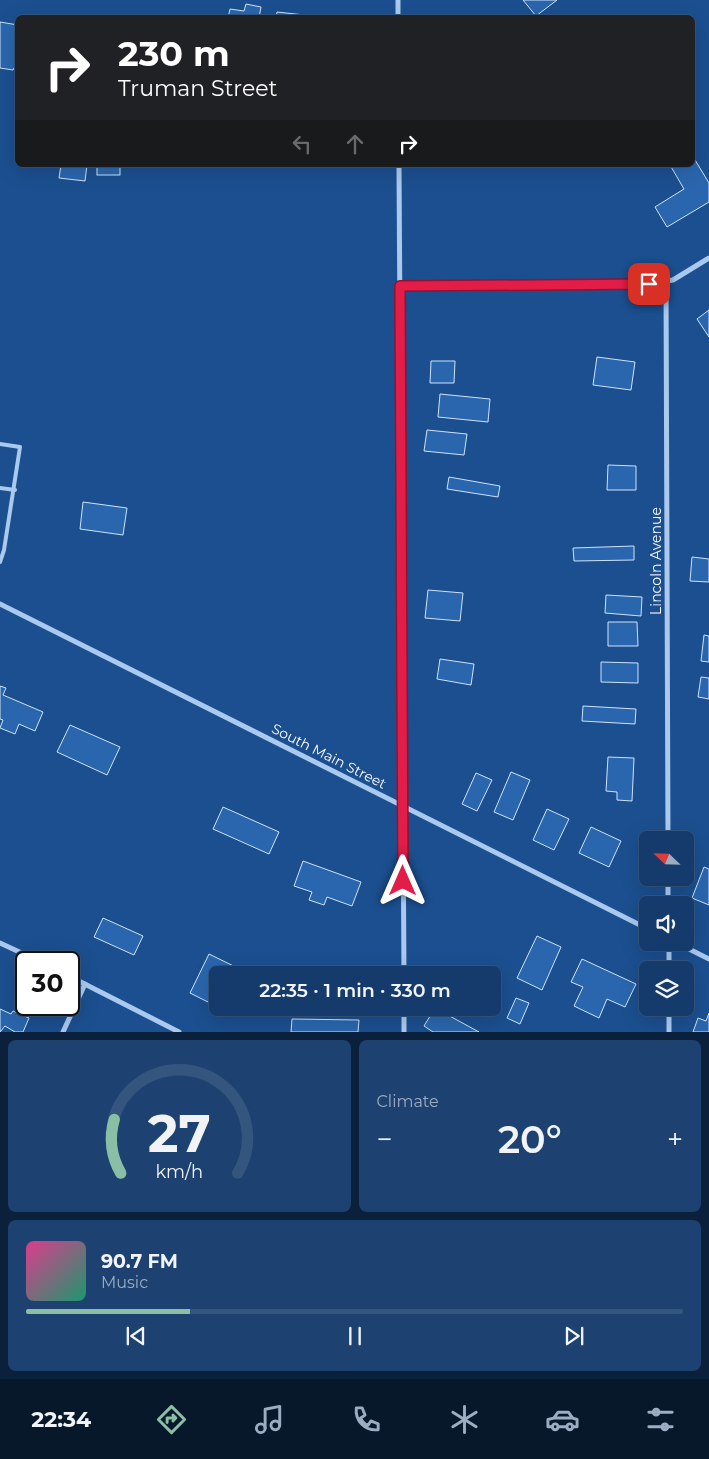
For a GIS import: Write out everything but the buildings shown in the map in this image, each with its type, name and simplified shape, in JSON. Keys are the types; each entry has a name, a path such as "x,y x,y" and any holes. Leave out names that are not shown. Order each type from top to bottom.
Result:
{"street":[{"path":"398,0 398,15"},
{"path":"399,167 404,966"},
{"path":"400,286 542,286 666,282 709,258"},
{"name":"Lincoln Avenue","path":"666,282 668,831"},
{"name":"South Main Street","path":"0,604 639,924"},
{"path":"0,943 17,951"},
{"path":"692,951 709,960"},
{"path":"80,982 179,1032"},
{"path":"63,1032 85,984"},
{"path":"404,1016 404,1032"},
{"path":"669,1016 669,1032"}],"lane":[{"path":"0,444 20,447 15,490 0,562"},
{"path":"0,488 15,490"}],"route":[{"path":"403,881 400,286 649,284"}]}
